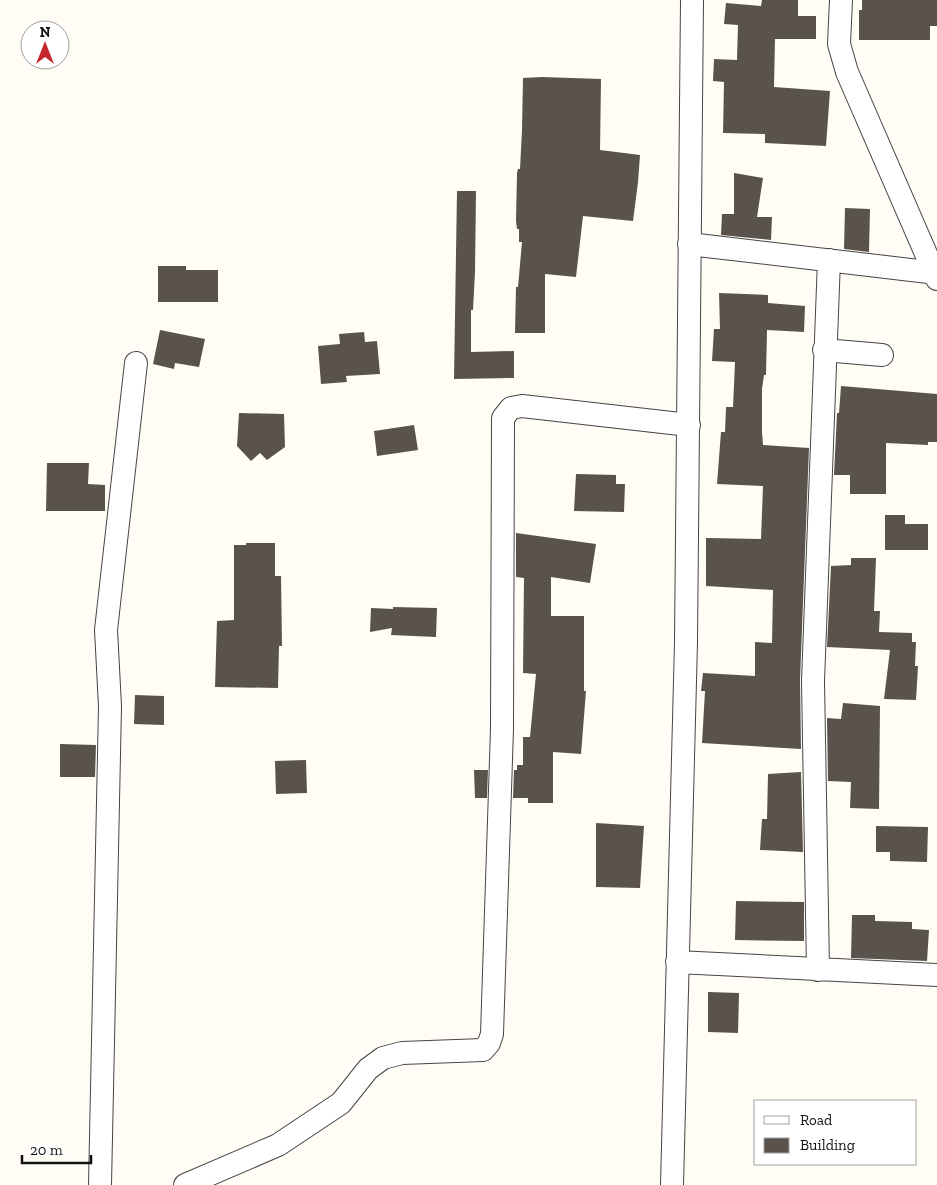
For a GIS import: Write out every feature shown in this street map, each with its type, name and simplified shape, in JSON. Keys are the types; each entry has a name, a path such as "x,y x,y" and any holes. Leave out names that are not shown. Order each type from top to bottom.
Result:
{"street":[{"path":"672,1185 686,642 692,0"},
{"path":"841,0 839,44 847,72 937,275"},
{"path":"689,244 937,275"},
{"path":"818,970 813,682 824,350 829,260"},
{"path":"824,350 882,355"},
{"path":"100,1185 110,706 106,630 136,362"},
{"path":"185,1185 278,1146 341,1103 368,1069 383,1058 402,1053 483,1050 489,1043 492,1034 502,729 503,418 511,408 522,406 689,424"},
{"path":"677,962 937,975"}],"building":[{"path":"762,0 798,0 798,16 816,16 816,39 775,39 774,87 830,91 826,146 765,143 765,134 723,133 724,82 713,81 714,59 737,60 738,25 724,24 726,3 761,6"},
{"path":"862,0 937,0 937,26 930,26 930,40 859,40 859,10 862,10"},
{"path":"523,78 601,79 600,150 640,155 638,182 633,221 583,216 576,277 545,274 545,333 515,333 516,287 518,287 522,242 519,242 519,229 517,229 516,221 517,173 518,169 520,169 522,130"},
{"path":"734,173 763,178 757,217 772,217 771,240 721,235 722,214 734,214"},
{"path":"457,191 476,191 475,272 473,310 471,310 471,352 514,351 514,378 454,379"},
{"path":"845,208 870,209 869,252 844,249"},
{"path":"158,266 186,266 186,270 218,270 218,302 158,302"},
{"path":"719,293 768,295 768,303 805,306 804,332 767,330 766,375 764,375 762,389 763,445 809,448 800,680 801,749 702,743 705,691 701,691 703,673 755,676 755,642 772,643 773,590 706,586 706,538 761,539 763,486 717,484 721,432 725,432 726,407 733,407 735,362 712,361 714,329 720,329"},
{"path":"160,330 205,339 199,367 175,363 174,369 153,364"},
{"path":"364,332 365,342 377,341 380,374 346,376 347,382 321,384 318,346 340,344 339,334"},
{"path":"841,386 937,394 937,442 928,442 928,445 886,443 886,494 850,494 850,475 834,475 837,413 839,413"},
{"path":"239,413 284,414 285,447 267,460 260,453 251,461 237,446"},
{"path":"414,425 418,450 377,456 374,431"},
{"path":"47,463 89,463 88,484 105,485 105,511 46,511"},
{"path":"576,474 616,475 616,484 625,484 624,512 574,511"},
{"path":"885,515 905,515 905,524 928,524 928,550 885,550"},
{"path":"516,533 596,544 590,583 551,577 551,616 584,616 584,691 586,691 581,754 553,752 553,803 528,803 528,798 513,798 514,770 517,770 517,765 523,765 523,737 530,737 536,674 523,673 524,578 516,577"},
{"path":"246,543 275,543 275,576 281,576 282,646 279,646 278,688 215,687 217,621 234,620 234,545 246,545"},
{"path":"851,558 876,558 874,611 880,611 879,632 912,633 912,642 916,642 915,666 918,666 916,700 884,699 890,650 827,647 831,566 851,565"},
{"path":"393,607 437,608 436,637 391,635 392,628 370,632 371,608 393,609"},
{"path":"135,695 164,696 164,725 134,724"},
{"path":"843,703 880,706 879,809 850,808 851,782 828,781 827,718 841,719"},
{"path":"60,744 96,745 95,777 60,777"},
{"path":"306,760 307,793 276,794 275,761"},
{"path":"474,770 488,770 487,798 475,798"},
{"path":"801,772 803,852 760,850 762,819 767,819 768,774"},
{"path":"596,823 644,826 640,888 596,887"},
{"path":"876,826 928,827 927,862 890,861 890,852 876,852"},
{"path":"736,901 804,902 804,941 735,940"},
{"path":"852,915 875,915 875,921 912,922 912,929 929,930 927,961 851,958"},
{"path":"708,992 739,993 738,1033 708,1032"}]}
